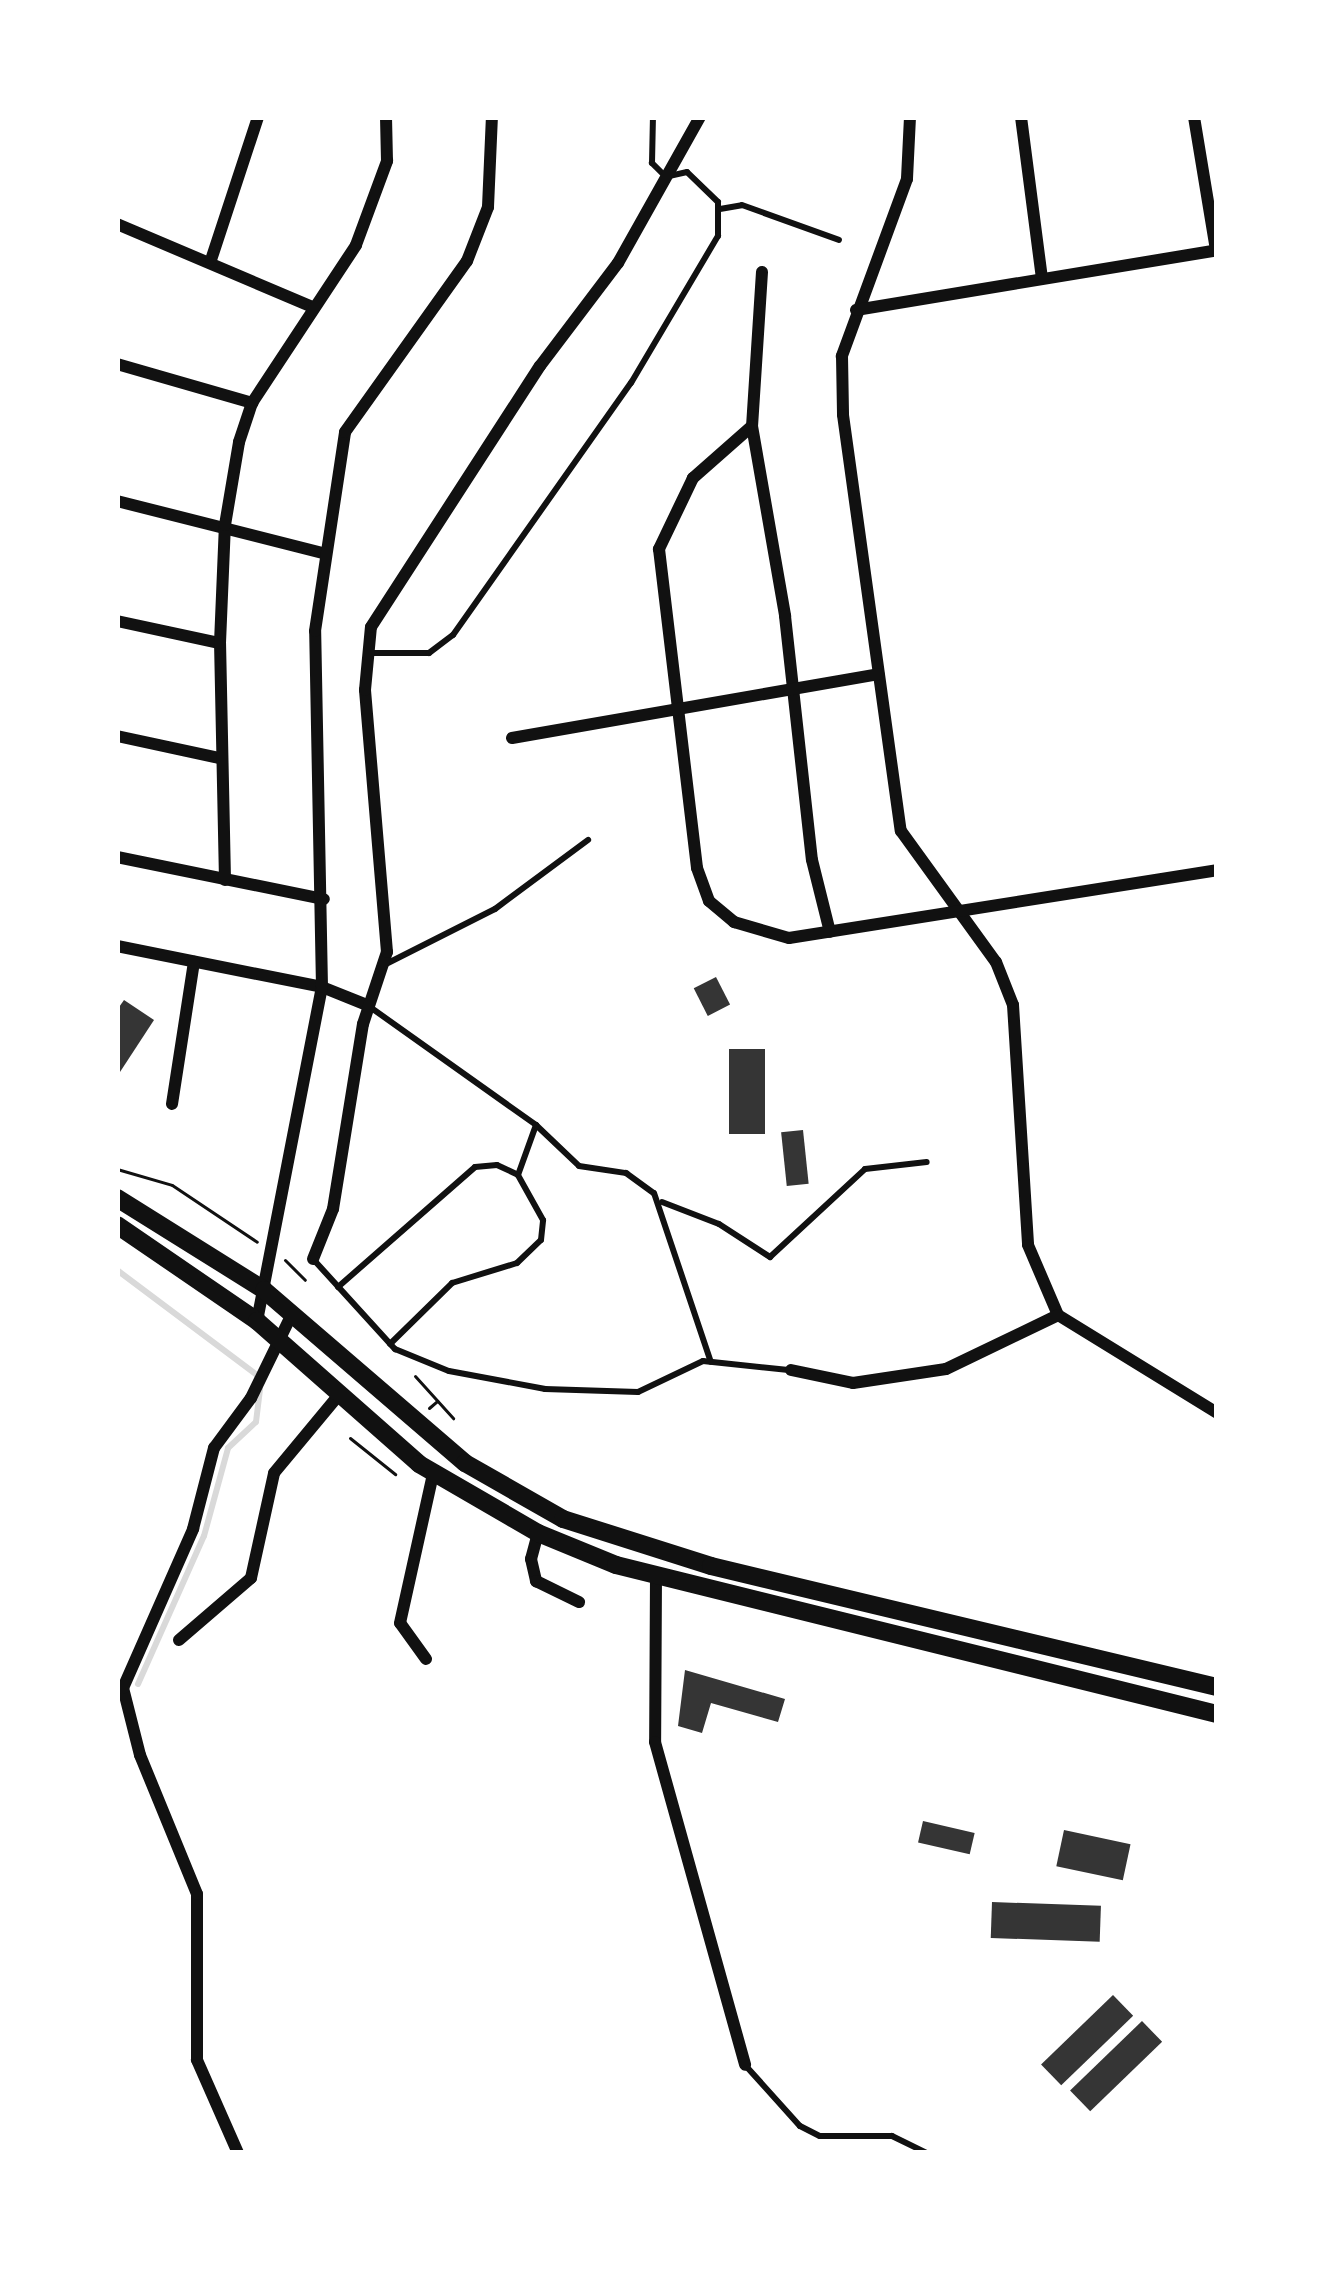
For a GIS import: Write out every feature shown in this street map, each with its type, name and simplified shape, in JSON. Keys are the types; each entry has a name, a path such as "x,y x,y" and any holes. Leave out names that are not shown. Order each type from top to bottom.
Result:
{"main road":[{"path":"117,1198 264,1290 421,1431 512,1494 563,1519 711,1566 1217,1687"},
{"path":"117,1225 257,1322 337,1397 433,1474 538,1533 656,1575 1217,1714"}],"street":[{"path":"211,260 258,117"},
{"path":"224,880 220,643 225,525 252,403 376,201 387,161 386,117"},
{"path":"257,1322 322,987 324,899 315,631 322,553 345,432 467,261 488,207 492,117"},
{"path":"313,1259 333,1209 367,1005 386,964 365,651 382,603 618,263 700,117"},
{"path":"910,117 907,178 842,356 843,415 901,831 996,962 1013,1005 1028,1245 1058,1316 1217,1413"},
{"path":"1021,117 1042,279"},
{"path":"856,310 1217,250 1194,117"},
{"path":"117,224 314,307"},
{"path":"762,272 752,426 793,687 812,860 830,932"},
{"path":"117,364 252,403"},
{"path":"752,426 693,478 659,549 697,868 709,901 754,929 789,938 1217,870"},
{"path":"117,501 322,553"},
{"path":"117,621 220,643"},
{"path":"512,738 878,674"},
{"path":"117,736 220,758"},
{"path":"117,857 324,899"},
{"path":"117,946 322,987 367,1005"},
{"path":"172,1104 194,962"},
{"path":"238,2153 197,2060 197,1894 140,1755 123,1688 193,1529 214,1448 251,1398 292,1314"},
{"path":"791,1370 853,1382 946,1369 1058,1316"},
{"path":"179,1640 251,1578 274,1473 337,1397"},
{"path":"426,1659 400,1623 421,1500 433,1474"},
{"path":"538,1533 531,1559 536,1581 579,1602"},
{"path":"656,1575 656,1742 745,2065"}],"lane":[{"path":"365,651 429,653 453,635 631,382 718,236 720,209 687,172 666,177 652,163 653,117"},
{"path":"720,209 742,205 839,240"},
{"path":"386,964 495,909 588,840"},
{"path":"367,1005 536,1125 579,1166 626,1173 658,1200 719,1224 770,1257 865,1169 927,1162"},
{"path":"518,1175 536,1125"},
{"path":"338,1287 475,1167 497,1165 518,1175 544,1220 541,1240 517,1263 452,1283 390,1344"},
{"path":"658,1200 712,1362"},
{"path":"313,1259 390,1344 449,1371 584,1392 638,1392 683,1366 712,1362 791,1370"},
{"path":"745,2065 800,2126 820,2135 892,2135 927,2153"}],"path":[{"path":"117,1168 172,1185 272,1252 305,1280"},
{"path":"415,1376 453,1418"},
{"path":"350,1438 395,1474"}],"building":[{"path":"716,977 730,1005 708,1016 694,988"},
{"path":"124,1000 154,1020 120,1072 117,1010"},
{"path":"729,1049 765,1049 765,1134 729,1134"},
{"path":"803,1130 809,1184 787,1186 781,1132"},
{"path":"685,1670 785,1699 778,1722 711,1703 702,1733 678,1726"},
{"path":"923,1821 975,1833 970,1854 918,1842"},
{"path":"1064,1830 1131,1844 1123,1880 1056,1866"},
{"path":"992,1902 1101,1906 1100,1942 991,1938"},
{"path":"1113,1995 1133,2016 1061,2085 1041,2064"},
{"path":"1142,2021 1162,2042 1090,2111 1070,2090"}],"waterway":[{"path":"117,1270 258,1376"},
{"path":"138,1684 204,1536 228,1448 256,1422 260,1389"}]}
